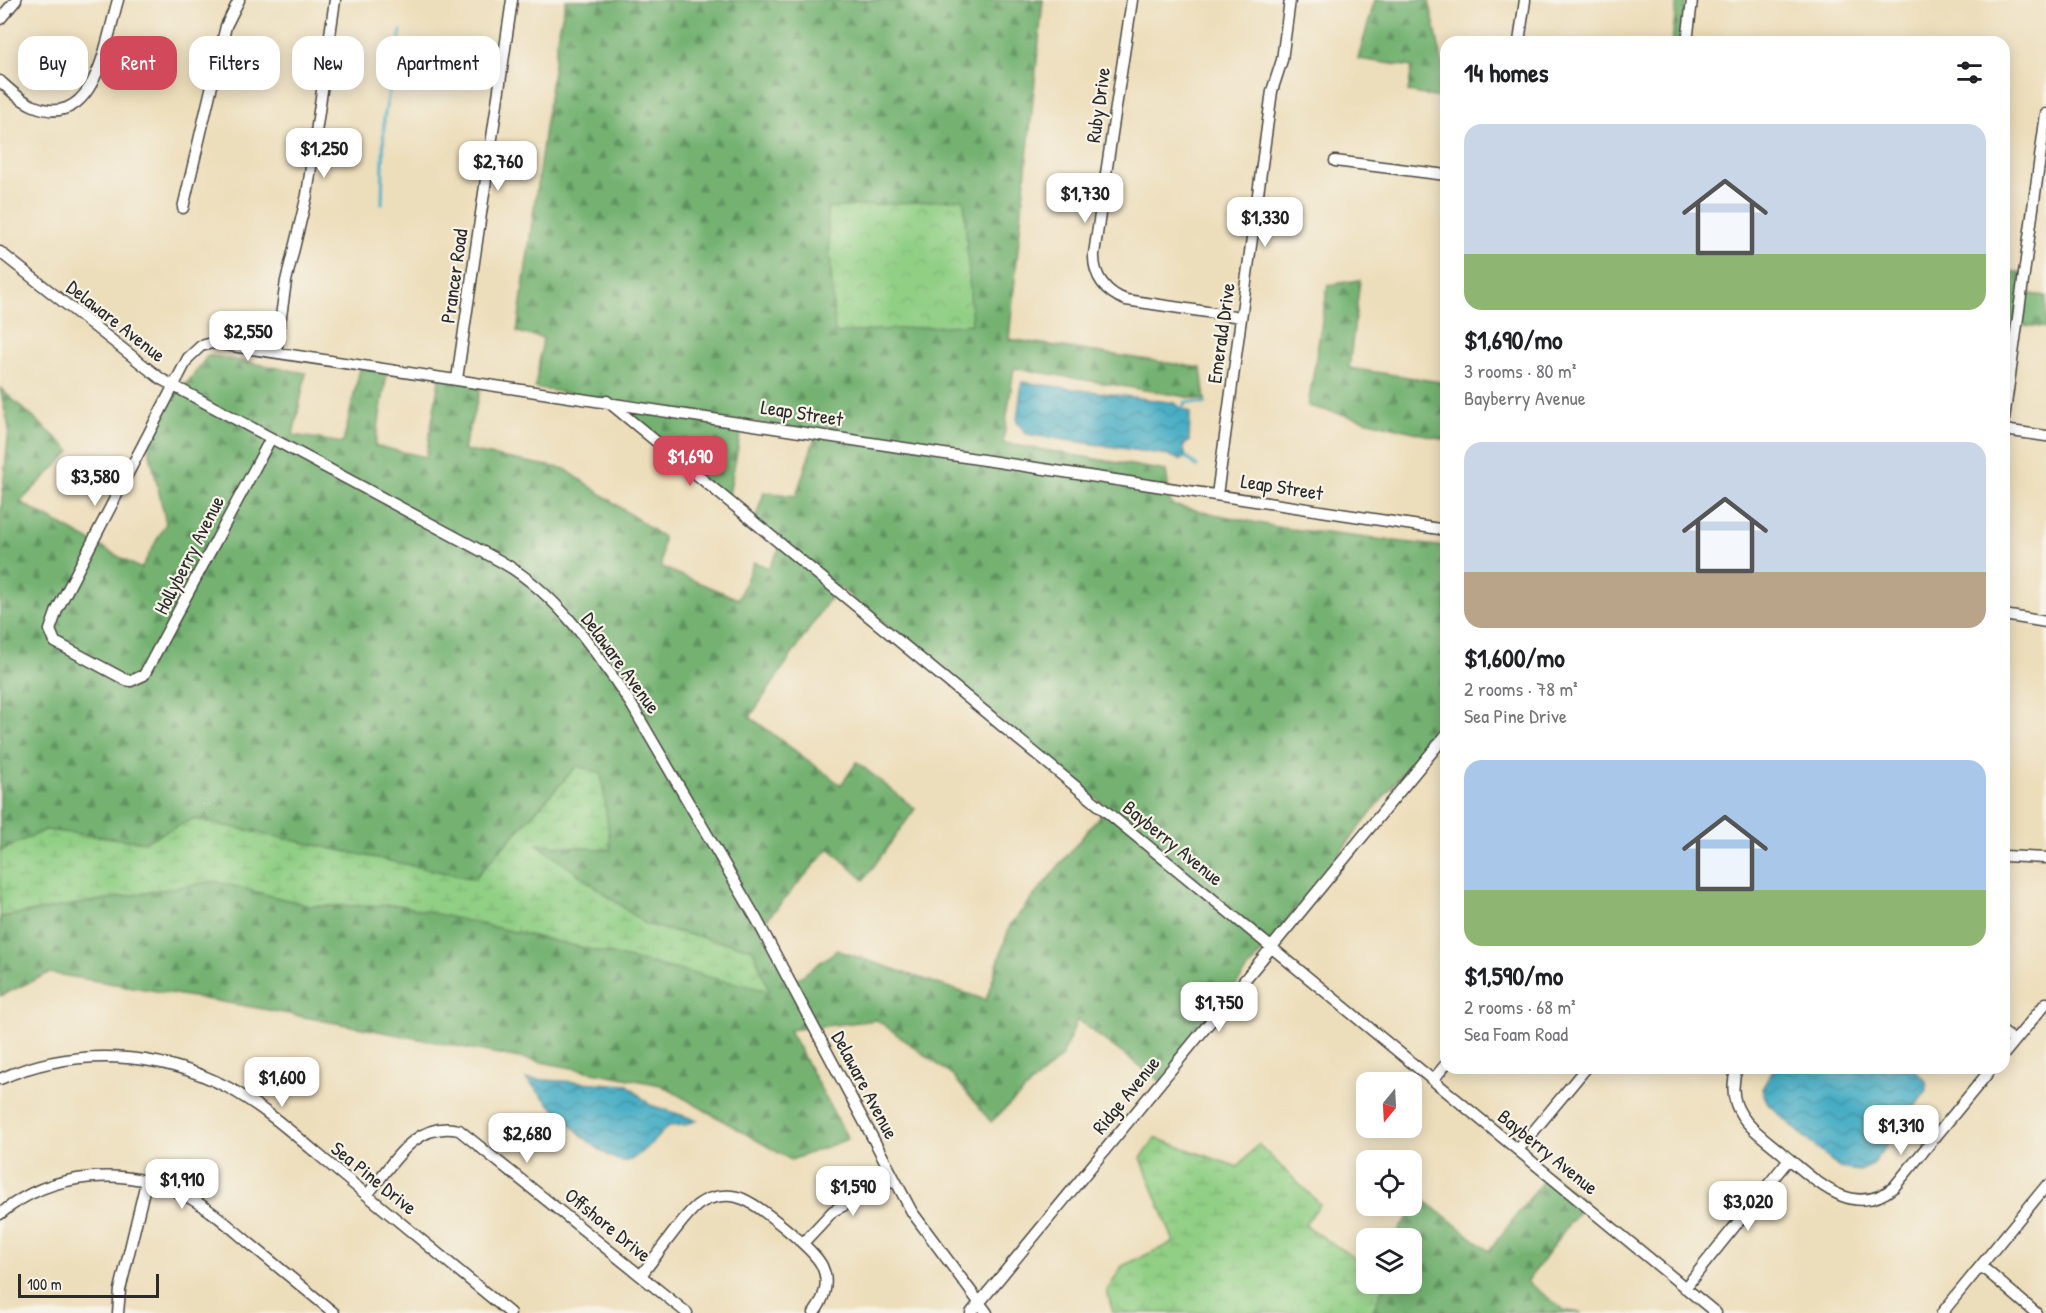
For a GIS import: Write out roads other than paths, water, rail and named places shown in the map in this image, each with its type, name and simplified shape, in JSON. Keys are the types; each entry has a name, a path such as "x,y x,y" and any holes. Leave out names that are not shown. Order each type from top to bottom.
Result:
{"street":[{"path":"0,19 16,0"},
{"path":"0,81 32,105 44,109 67,108 79,101 93,83 98,71 117,0"},
{"path":"183,208 226,26 239,0"},
{"path":"276,352 286,281 307,195 335,0"},
{"name":"Prancer Road","path":"457,379 512,0"},
{"name":"Ruby Drive","path":"1132,0 1094,255 1096,270 1112,294 1126,300 1241,317"},
{"name":"Emerald Drive","path":"1217,495 1272,91 1282,60 1290,0"},
{"path":"1520,36 1525,0"},
{"path":"1688,36 1692,0"},
{"path":"2010,375 2046,114"},
{"path":"1335,161 1440,174"},
{"name":"Delaware Avenue","path":"0,252 144,367 175,386 515,569 556,605 609,670 680,786 774,950 894,1180 925,1233 987,1313"},
{"name":"Leap Street","path":"131,681 70,652 55,642 51,635 51,625 192,353 204,344 221,343 1440,529"},
{"name":"Bayberry Avenue","path":"607,401 1716,1313"},
{"path":"2010,431 2046,436"},
{"name":"Hollyberry Avenue","path":"131,681 144,675 151,664 271,438"},
{"path":"2010,616 2046,621"},
{"name":"Ridge Avenue","path":"971,1313 1440,742"},
{"path":"2010,856 2046,858"},
{"path":"2010,1046 2046,1003"},
{"path":"2010,1038 2014,1041"},
{"name":"Sea Pine Drive","path":"0,1079 35,1066 91,1057 126,1058 173,1066 203,1076 257,1106 510,1313"},
{"path":"1432,1080 1440,1071"},
{"path":"1518,1150 1581,1074"},
{"path":"1736,1074 1734,1096 1742,1116 1818,1183 1838,1196 1856,1200 1878,1197 1899,1181 1987,1074"},
{"name":"Offshore Drive","path":"367,1195 417,1136 440,1127 459,1130 687,1313"},
{"path":"1685,1288 1789,1159"},
{"path":"0,1214 29,1194 71,1180 118,1176 171,1189 198,1203 334,1313"},
{"path":"803,1243 833,1211 894,1180"},
{"path":"118,1313 120,1290 146,1182"},
{"path":"1942,1313 2046,1186"},
{"path":"641,1275 698,1204 729,1195 742,1198 803,1243 822,1266 825,1283 822,1303 814,1313"},
{"path":"1981,1266 2036,1313"}],"water":[{"path":"1022,382 1175,403 1190,412 1189,442 1183,445 1186,457 1181,460 1168,455 1026,434 1017,421"},
{"path":"1771,1074 1919,1074 1926,1081 1927,1090 1871,1166 1860,1171 1839,1168 1768,1104 1762,1089"},
{"path":"526,1079 628,1085 650,1105 697,1120 685,1125 668,1126 635,1157 630,1160 620,1160 592,1144"}],"waterway":[{"path":"382,204 384,118 401,31"},
{"path":"1182,409 1186,402 1206,403"},
{"path":"1186,457 1197,466"}]}
